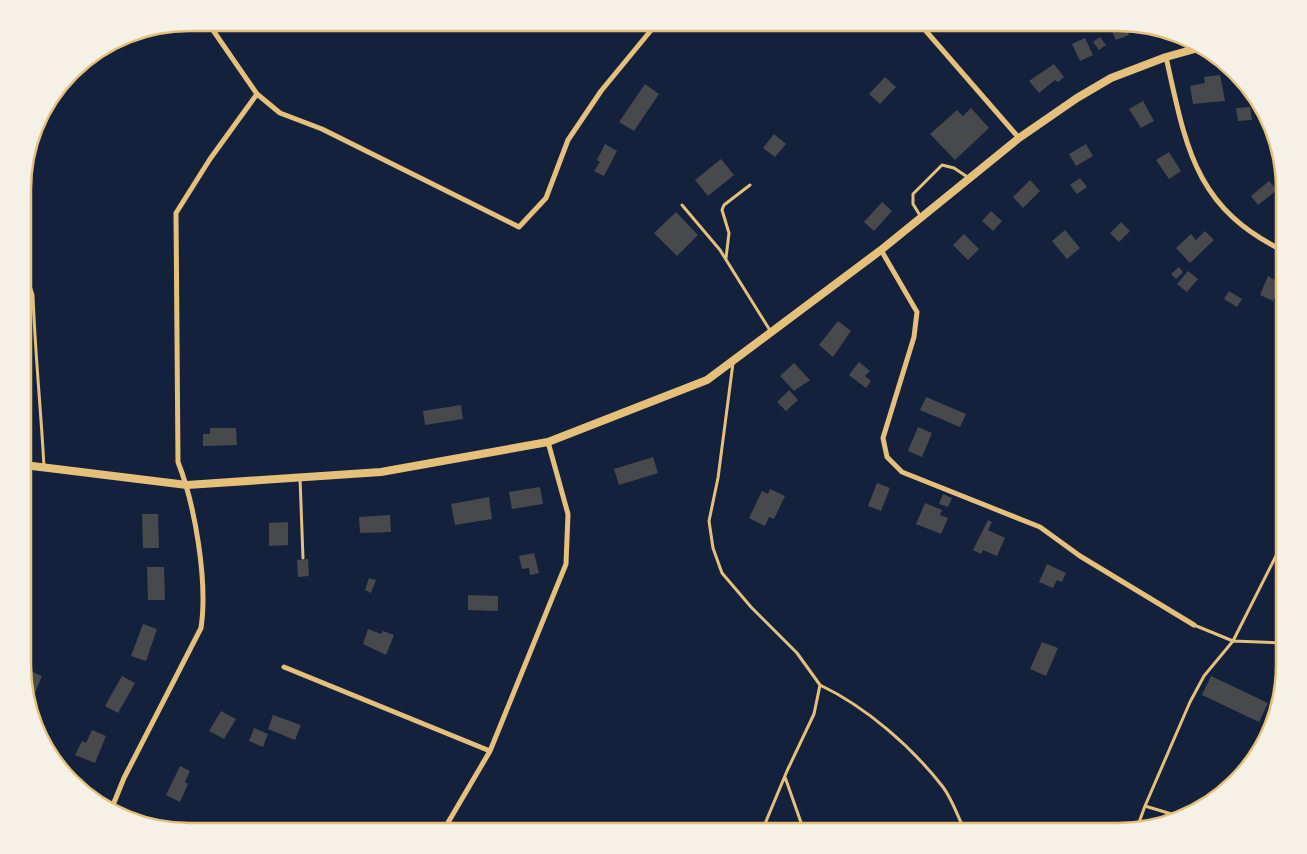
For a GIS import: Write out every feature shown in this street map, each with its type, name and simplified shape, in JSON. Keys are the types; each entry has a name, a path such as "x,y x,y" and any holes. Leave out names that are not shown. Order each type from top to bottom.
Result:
{"street":[{"path":"215,32 257,94 280,113 322,129 519,227 546,198 568,140 600,91 649,31"},
{"path":"927,31 1019,138"},
{"path":"31,466 187,485 382,472 548,442 707,380 881,250 1019,138 1078,98 1112,78 1190,50"},
{"path":"1166,57 1182,126 1196,169 1215,200 1239,225 1275,246"},
{"path":"114,803 124,778 201,628 204,606 204,582 187,485 178,462 176,213 210,159 257,94"},
{"path":"881,250 917,312 914,338 883,438 887,457 902,472 1040,527 1080,556 1194,625"},
{"path":"448,823 490,751 566,564 568,514 548,442"},
{"path":"284,667 490,751"}],"lane":[{"path":"921,217 913,204 913,194 942,164 947,165 969,179"},
{"path":"726,259 730,233 722,210 724,205 750,185"},
{"path":"682,205 726,259 771,332"},
{"path":"31,289 33,296 44,468"},
{"path":"734,360 718,478 709,521 713,548 722,573 751,607 797,653 820,685 844,697 891,732 944,788 961,822"},
{"path":"300,478 303,558"},
{"path":"1140,821 1190,702 1204,676 1233,641 1275,558"},
{"path":"1194,625 1233,641 1275,643"},
{"path":"766,822 784,777 814,714 820,685"},
{"path":"784,777 801,822"},
{"path":"1145,806 1169,813"}],"building":[{"path":"1112,31 1128,32 1129,35 1116,40"},
{"path":"1100,37 1106,45 1099,50 1093,42"},
{"path":"1085,38 1093,55 1080,61 1072,44"},
{"path":"1054,64 1064,77 1058,82 1055,80 1039,93 1029,81"},
{"path":"1220,75 1225,101 1193,104 1190,86 1205,83 1204,77"},
{"path":"885,77 896,87 880,104 869,94"},
{"path":"645,84 659,94 634,131 619,122"},
{"path":"1143,101 1154,121 1141,128 1129,109"},
{"path":"1250,107 1252,120 1238,121 1236,108"},
{"path":"971,108 989,128 955,160 930,134 957,110 963,116"},
{"path":"774,134 786,144 775,157 763,148"},
{"path":"605,144 617,151 604,176 594,171 600,162 597,160"},
{"path":"1086,144 1093,156 1076,166 1069,154"},
{"path":"1169,152 1181,171 1169,179 1156,160"},
{"path":"721,159 734,175 708,196 695,180"},
{"path":"1080,178 1087,187 1077,194 1070,185"},
{"path":"1030,180 1040,191 1023,208 1013,197"},
{"path":"1269,181 1275,188 1275,192 1258,205 1251,196"},
{"path":"882,202 892,211 874,231 864,222"},
{"path":"991,211 1002,221 993,231 982,221"},
{"path":"676,212 698,235 677,256 654,233"},
{"path":"1121,222 1130,231 1119,242 1110,233"},
{"path":"1065,230 1080,248 1067,259 1052,241"},
{"path":"1205,231 1214,240 1190,263 1176,248 1191,234 1196,240"},
{"path":"964,234 979,249 968,260 953,245"},
{"path":"1179,267 1183,272 1176,279 1171,274"},
{"path":"1188,271 1198,279 1187,292 1177,284"},
{"path":"1268,276 1275,280 1275,297 1273,301 1260,295"},
{"path":"1229,291 1242,299 1237,307 1224,299"},
{"path":"838,321 851,331 833,357 819,345"},
{"path":"859,362 870,371 865,376 871,381 866,388 849,375"},
{"path":"794,363 810,380 794,391 780,376"},
{"path":"789,390 798,400 786,411 777,402"},
{"path":"926,397 966,414 960,427 920,410"},
{"path":"461,405 463,419 425,425 423,411"},
{"path":"918,427 932,433 922,457 908,451"},
{"path":"210,428 236,428 237,445 203,446 203,434 210,434"},
{"path":"653,457 658,473 619,485 614,469"},
{"path":"877,483 890,488 881,511 868,506"},
{"path":"540,487 543,504 512,509 509,492"},
{"path":"770,489 785,496 774,519 769,517 765,526 749,518 762,491 768,494"},
{"path":"943,494 952,498 948,507 939,504"},
{"path":"489,497 492,519 455,525 451,504"},
{"path":"925,503 942,510 940,515 948,518 941,534 916,524"},
{"path":"142,514 158,514 159,548 143,548"},
{"path":"390,515 391,532 360,533 359,517"},
{"path":"988,520 992,522 988,530 1005,538 997,556 983,550 981,554 973,550"},
{"path":"288,522 288,545 269,546 269,523"},
{"path":"534,553 539,573 530,575 529,568 522,569 519,556"},
{"path":"308,559 309,576 298,577 297,560"},
{"path":"1047,564 1066,573 1062,582 1057,580 1053,588 1039,582"},
{"path":"147,567 164,567 165,600 148,600"},
{"path":"369,578 376,580 371,593 365,590"},
{"path":"468,595 498,596 498,611 468,610"},
{"path":"143,624 157,629 146,661 131,656"},
{"path":"368,629 381,634 383,631 394,635 386,655 363,644"},
{"path":"1042,642 1058,648 1046,676 1030,669"},
{"path":"32,672 42,676 35,694"},
{"path":"122,676 135,683 118,713 105,706"},
{"path":"1211,676 1268,703 1259,722 1202,695"},
{"path":"221,711 236,719 224,739 209,731"},
{"path":"273,715 301,725 295,740 268,729"},
{"path":"254,728 268,734 263,747 249,741"},
{"path":"92,730 106,736 95,763 75,755 82,741 86,743"},
{"path":"180,766 190,771 185,782 188,784 180,802 166,795"}]}
